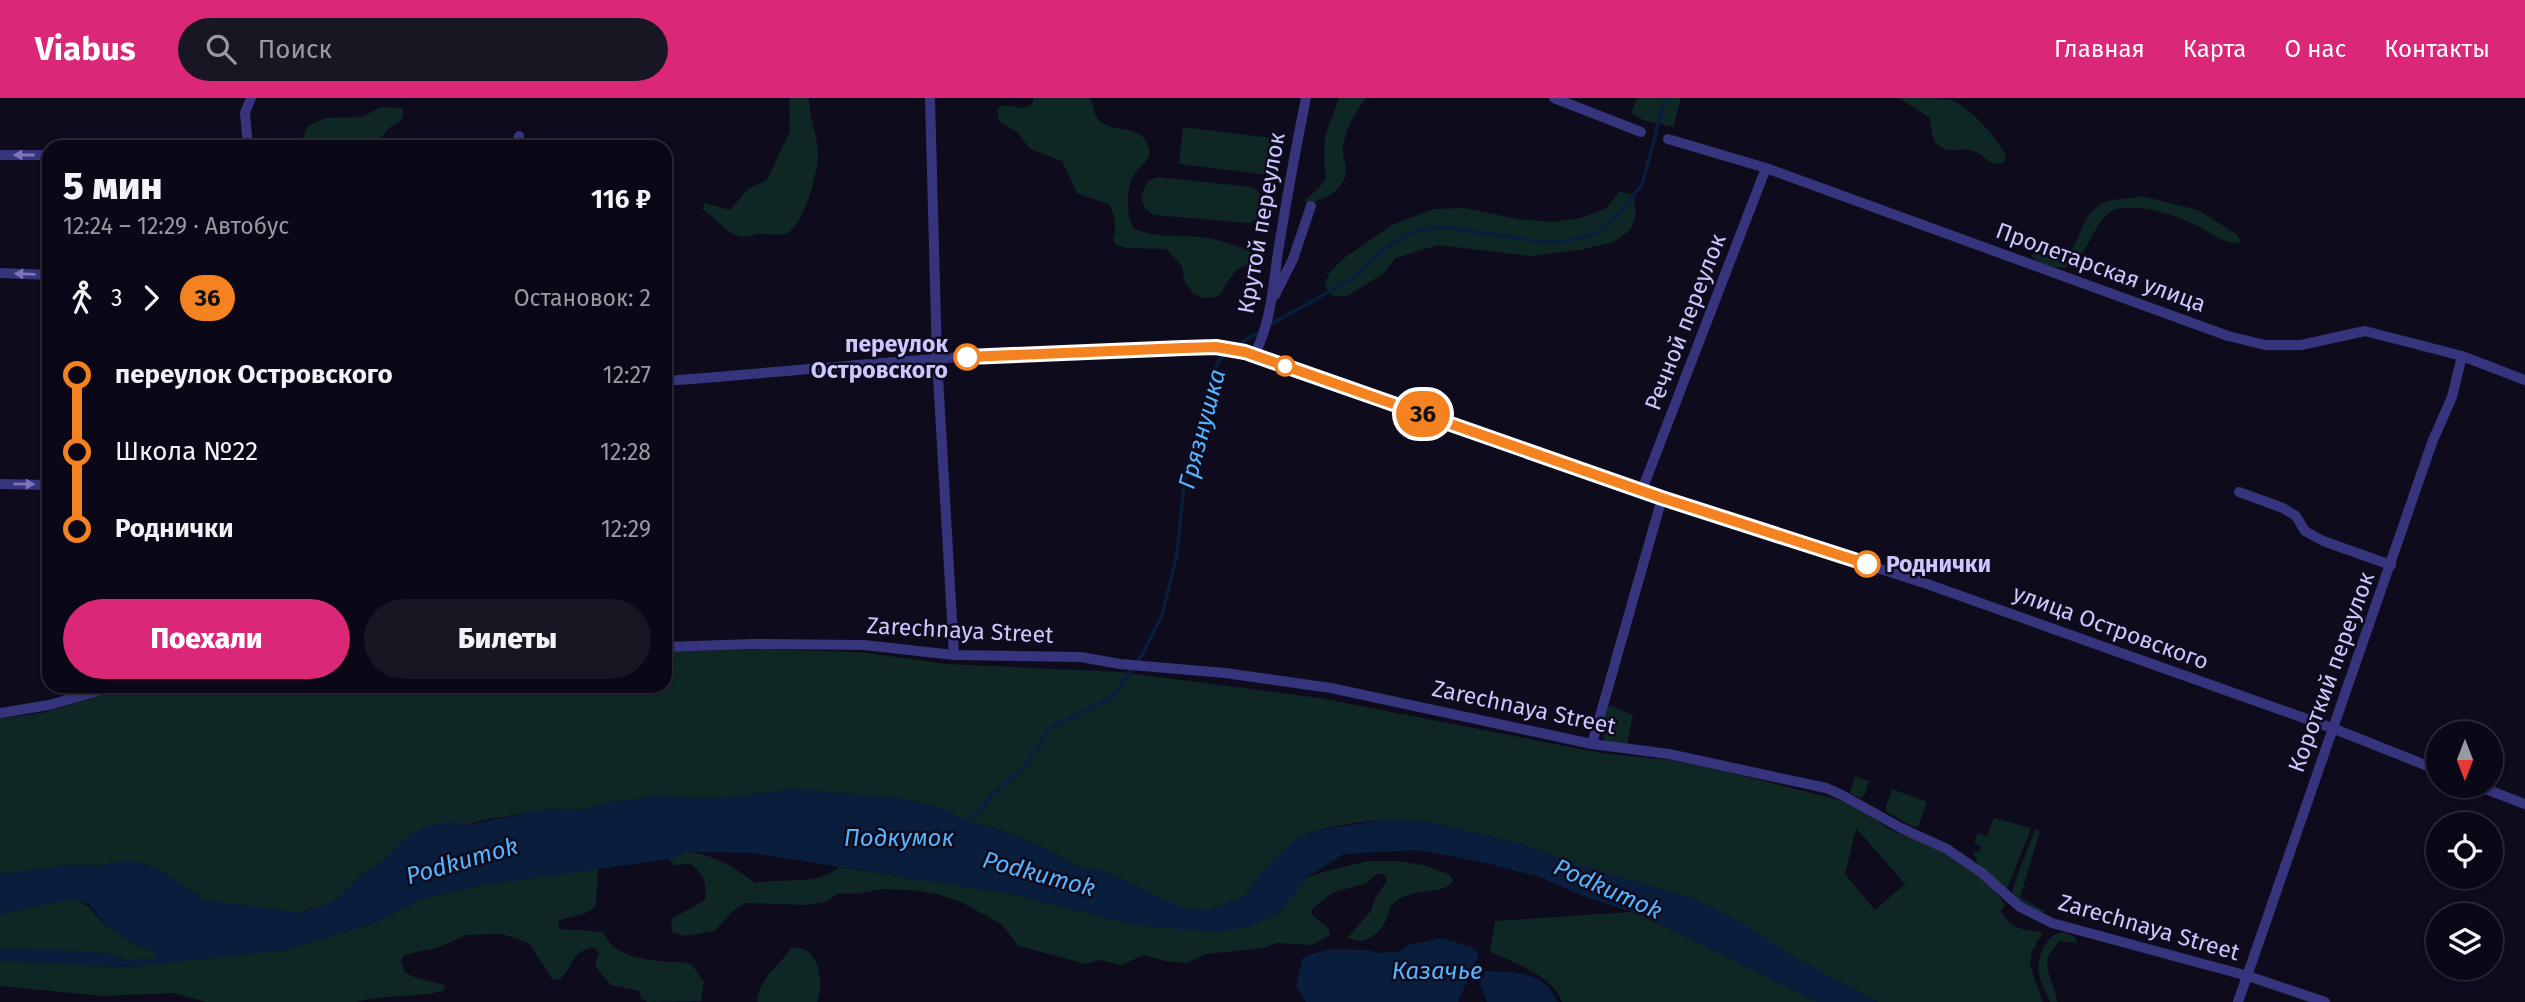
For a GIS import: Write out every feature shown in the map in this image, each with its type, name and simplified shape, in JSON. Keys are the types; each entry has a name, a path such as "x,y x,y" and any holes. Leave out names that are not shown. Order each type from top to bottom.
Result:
{"street":[{"path":"247,140 245,113 251,98"},
{"path":"930,98 937,359 954,655"},
{"name":"Крутой переулок","path":"1249,354 1261,339 1269,307 1306,98"},
{"path":"1554,98 1641,132"},
{"name":"Пролетарская улица","path":"1668,139 1766,168 2228,335 2264,345 2301,345 2365,331 2462,356 2525,380"},
{"path":"0,155 42,155"},
{"name":"Речной переулок","path":"1642,490 1766,168"},
{"path":"1269,307 1293,259 1311,206"},
{"path":"0,273 42,275"},
{"name":"улица Островского","path":"672,380 1050,352 1216,347 1249,354 1662,498 1927,584 2332,728 2426,765"},
{"name":"Короткий переулок","path":"2238,1002 2433,440 2452,397 2462,356"},
{"path":"0,484 42,485"},
{"path":"2239,492 2283,508 2296,516 2305,531 2323,541 2391,565"},
{"path":"1592,744 1662,498"},
{"name":"Zarechnaya Street","path":"672,647 853,645 954,655 1081,657 1331,688 1592,744 1669,754 1826,788 1947,849 1982,873 2020,907 2043,919 2248,976 2325,1002"},
{"path":"0,713 49,705 91,693"},
{"path":"2503,796 2525,804"}],"green space":[{"path":"789,98 809,98 818,160 809,197 798,221 792,230 785,234 737,236 703,210 704,203 730,210 748,189 767,180 790,131"},
{"path":"1033,98 1090,98 1101,122 1133,131 1144,138 1149,155 1133,176 1128,196 1129,218 1134,229 1158,235 1223,241 1258,255 1255,261 1236,271 1218,297 1204,298 1194,294 1184,280 1182,266 1166,249 1126,248 1116,245 1113,238 1115,222 1110,205 1077,193 1062,161 1030,149 1017,132 999,122 997,108 1025,108 1033,103"},
{"path":"1339,98 1366,98 1355,115 1344,142 1344,178 1332,194 1306,204 1305,200 1326,178 1325,136"},
{"path":"1637,98 1681,98 1673,127 1643,120 1631,113"},
{"path":"1899,98 1949,99 1957,103 1974,116 1997,141 2006,157 2003,163 1990,162 1974,151 1941,147 1934,138 1930,118"},
{"path":"381,107 402,108 404,114 401,121 389,128 379,140 302,139 308,126 326,118 362,117"},
{"path":"1183,127 1273,138 1269,175 1179,164"},
{"path":"1157,177 1252,187 1261,196 1262,211 1249,223 1154,215 1145,209 1141,197 1147,182"},
{"path":"1620,191 1634,195 1636,215 1631,229 1614,242 1579,250 1530,256 1438,245 1396,258 1383,274 1347,296 1333,296 1325,286 1329,273 1344,258 1392,225 1434,209 1464,208 1517,219 1553,222 1580,218 1600,211 1606,208"},
{"path":"2142,196 2198,210 2236,234 2239,243 2223,240 2171,215 2148,209 2126,208 2107,214 2082,254 2066,267 2045,264 2031,256 2069,254 2093,210 2108,201"},
{"path":"765,649 860,652 947,664 1120,672 1320,698 1601,753 1670,760 1717,769 1847,802 1893,831 1929,844 1954,857 1992,887 2005,905 2001,911 2009,922 2024,929 2043,932 2032,951 2030,966 2043,1002 1878,1002 1797,959 1567,861 1529,846 1424,821 1383,820 1314,831 1298,839 1264,870 1244,896 1211,910 1182,908 1107,872 1082,868 1004,831 967,821 940,808 905,799 794,789 725,798 654,796 606,803 576,811 552,809 484,820 403,841 386,859 360,876 339,898 326,907 309,908 303,913 207,901 158,870 138,862 99,866 70,865 0,874 0,718 42,713 109,693 672,693 672,652","holes":["1856,828 1905,884 1875,910 1845,874"]},
{"path":"1611,706 1633,715 1627,744 1605,742 1603,725 1607,708"},
{"path":"1855,776 1869,781 1861,798 1850,793"},
{"path":"1892,789 1927,802 1918,827 1911,826 1887,812"},
{"path":"1994,818 2031,828 2007,889 1979,866 1973,851 1979,852 1981,846 1974,844 1978,833 1987,836"},
{"path":"2035,829 2040,831 2020,897 2046,912 2038,912 2012,896"},
{"path":"687,852 706,855 723,862 755,883 810,879 830,873 839,867 1011,894 1135,925 1278,914 1307,877 1368,861 1397,861 1423,865 1449,874 1453,881 1442,889 1400,898 1391,906 1381,928 1368,939 1358,941 1348,937 1371,911 1375,898 1387,881 1384,874 1377,874 1366,883 1332,893 1312,909 1312,915 1328,928 1330,935 1312,945 1277,943 1264,948 1206,954 1186,963 1144,955 1121,965 1100,960 1086,964 1019,946 1001,924 961,902 937,894 911,890 882,889 855,894 839,893 826,902 806,905 746,903 734,910 714,931 685,936 672,932 671,919 705,900 706,894 702,875 691,864 673,865 669,859"},
{"path":"598,867 596,905 588,912 558,922 559,929 603,932 609,942 628,955 692,965 704,982 701,1001 648,1002 641,998 639,991 611,985 595,966 599,953 594,947 579,953 559,980 552,979 529,943 502,934 466,935 439,947 404,955 401,960 405,973 445,985 443,991 356,1002 206,1002 173,993 102,996 0,986 0,961 125,967 285,950 374,923 421,899 477,886"},
{"path":"70,899 88,906 117,933 159,954 155,959 126,960 113,955 79,951 0,949 0,914"},
{"path":"1633,912 1818,1002 1562,1002 1558,993 1542,978 1521,965 1490,952 1495,921"},
{"path":"2063,932 2075,937 2077,943 2060,941 2049,957 2048,970 2057,1002 2050,1002 2040,978 2039,961 2047,942"},
{"path":"792,947 804,949 814,959 820,973 817,1002 757,1002 765,979"}],"water":[{"name":"Подкумок","path":"794,789 905,799 940,808 967,821 1004,831 1081,868 1107,872 1182,908 1200,910 1211,910 1244,896 1281,853 1298,839 1314,831 1383,820 1424,821 1529,846 1567,861 1693,898 1741,922 1797,959 1878,1002 1818,1002 1633,912 1585,897 1539,877 1419,850 1344,854 1307,877 1278,914 1249,927 1213,932 1135,925 1011,894 752,853 687,852 669,859 477,886 421,899 374,923 285,950 125,967 0,961 0,949 79,951 113,955 126,960 155,959 158,954 106,925 89,904 70,899 0,914 0,874 70,865 99,866 138,862 158,870 207,901 303,913 333,902 361,876 386,859 402,841 434,825 452,822 468,825 552,809 576,811 606,803 654,796 725,798"},
{"name":"Казачье","path":"1441,938 1472,947 1479,954 1458,1002 1306,1002 1296,986 1303,957 1330,949 1380,953 1401,951 1408,945"},
{"path":"1486,971 1517,973 1537,979 1552,992 1557,1002 1487,1002 1480,984"}],"waterway":[{"name":"Грязнушка","path":"1268,326 1353,278 1384,249 1415,231 1443,227 1544,242 1571,240 1595,234 1618,214 1642,185 1665,98"},
{"name":"Грязнушка","path":"1233,348 1262,330"},
{"name":"Грязнушка","path":"965,822 1026,765 1050,728 1113,697 1143,653 1162,615 1177,554 1184,486 1193,447 1206,411 1214,371 1220,359 1227,353"}],"bus line":[{"name":"36","path":"967,357 1216,347 1245,352 1662,498 1867,564"}],"place":[{"name":"переулок Островского","path":"967,357"},
{"name":"Роднички","path":"1867,564"}],"water label":[{"name":"Podkumok","path":"462,861"},
{"name":"Podkumok","path":"1039,874"},
{"name":"Podkumok","path":"1608,889"}]}
